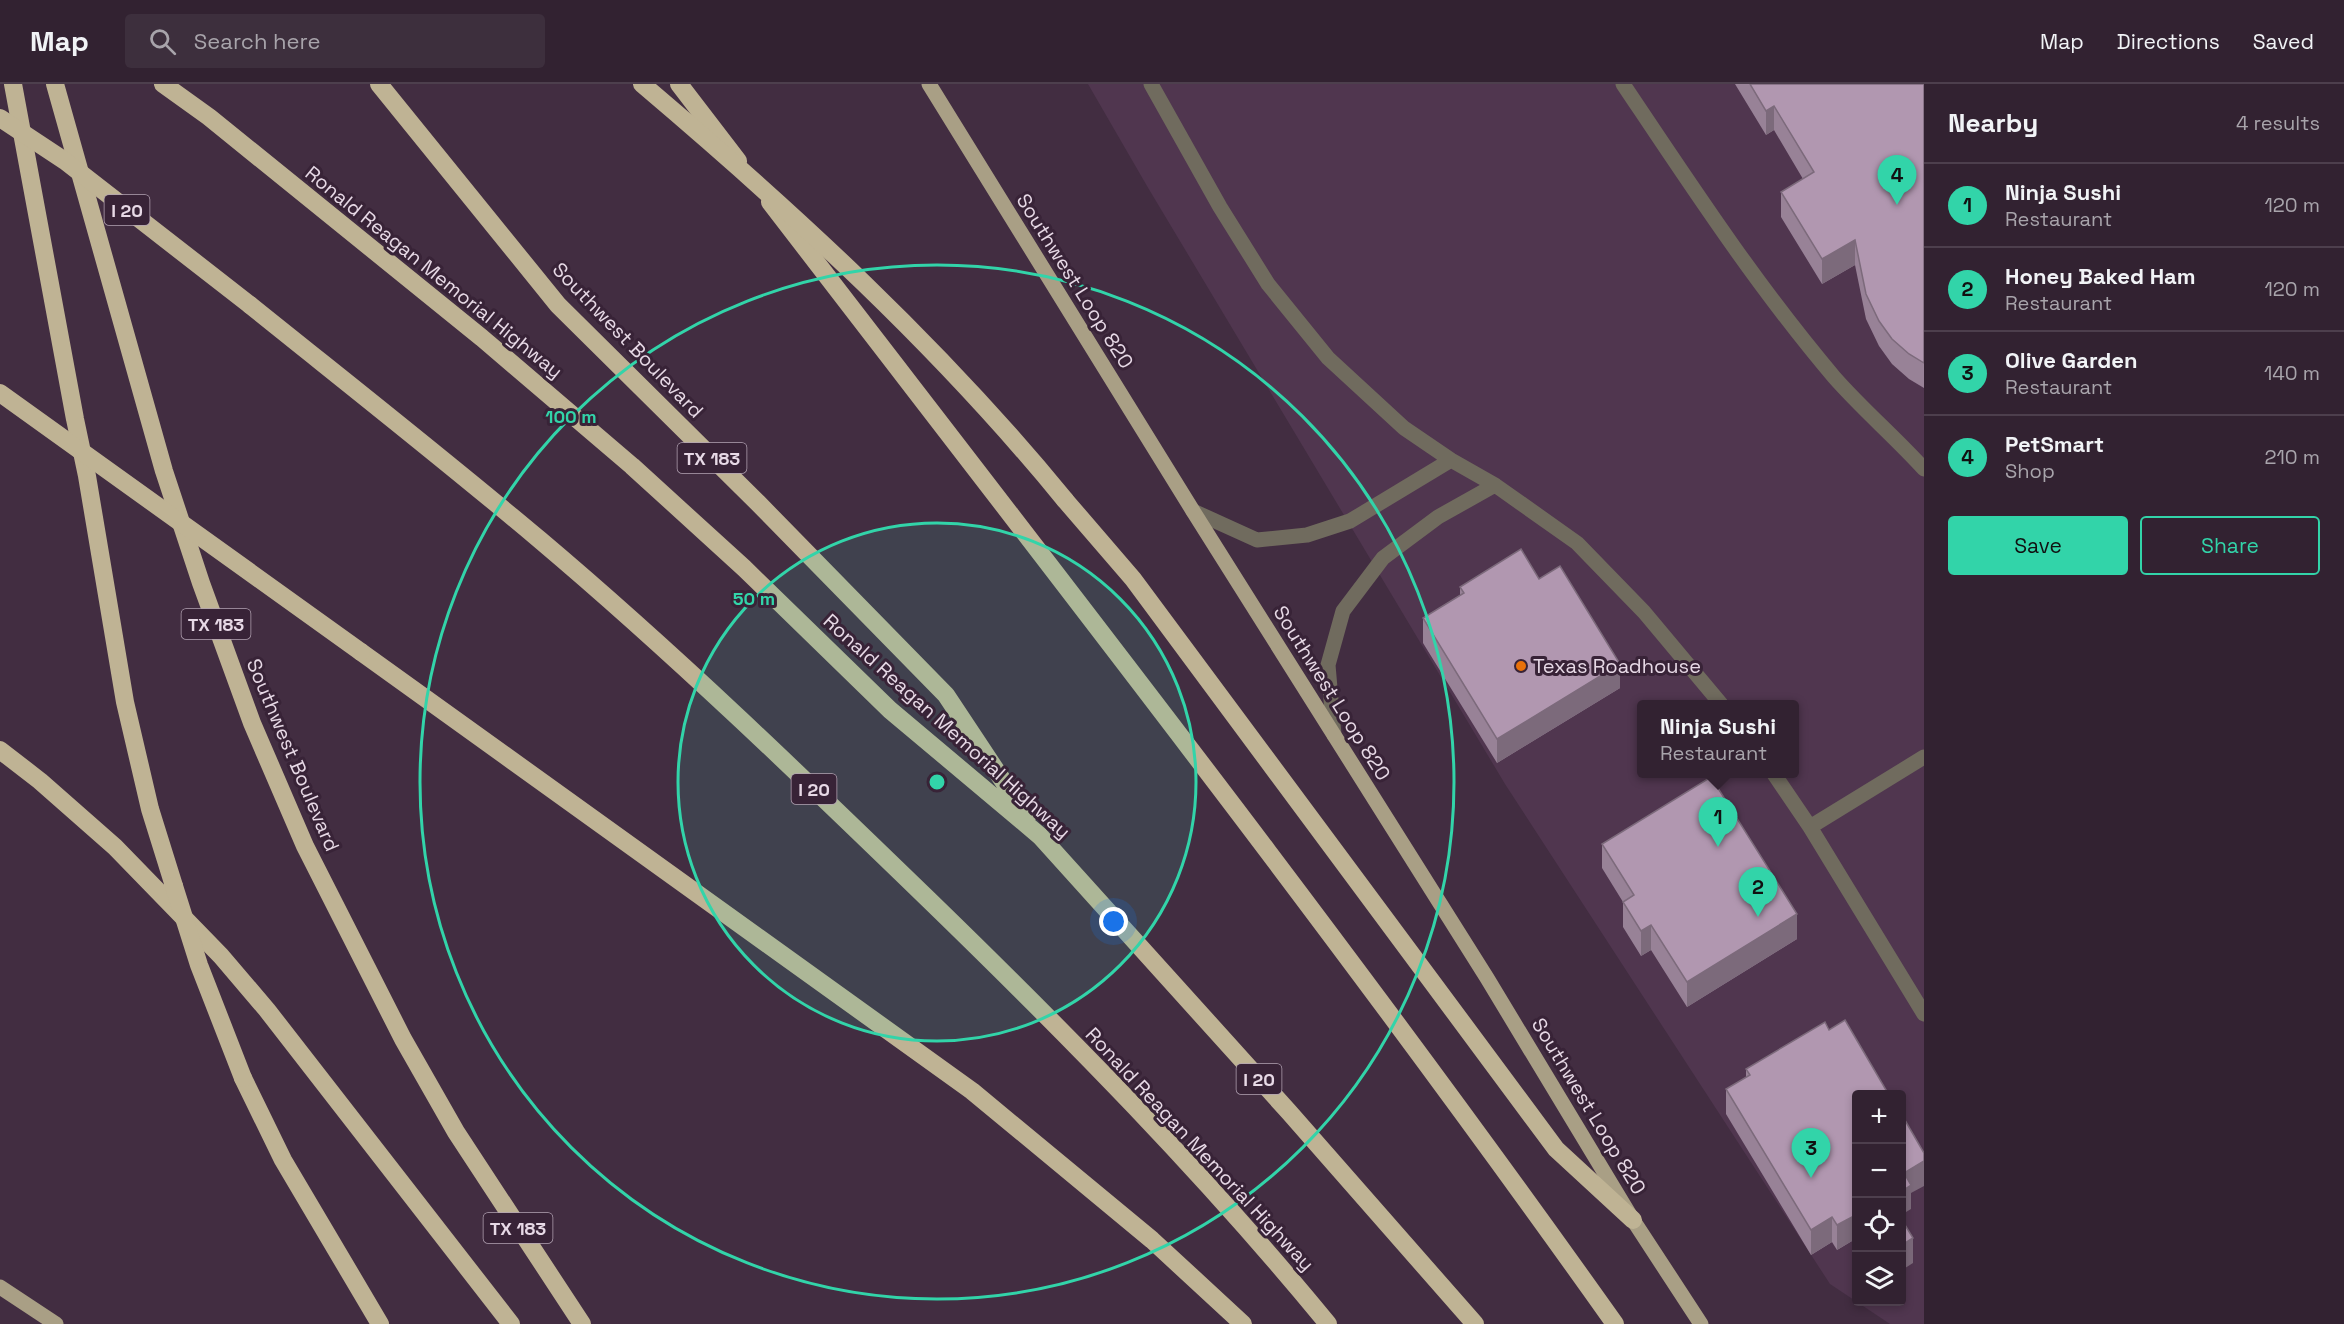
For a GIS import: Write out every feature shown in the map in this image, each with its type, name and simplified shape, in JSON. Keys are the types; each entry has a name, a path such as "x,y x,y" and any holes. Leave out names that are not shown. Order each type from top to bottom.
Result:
{"highway":[{"path":"13,84 87,476 124,702 150,809 199,965 243,1078 284,1160 381,1324"},
{"name":"Southwest Boulevard","path":"55,84 164,471 201,583 252,723 305,846 403,1040 456,1132 582,1324"},
{"name":"Ronald Reagan Memorial Highway","path":"164,84 209,117 482,338 632,466 744,568 890,710 1040,836 1476,1324"},
{"name":"Southwest Boulevard","path":"379,84 558,305 758,503 945,695 1040,836"},
{"path":"642,84 860,279 1031,458 1147,597 1556,1149 1633,1220"},
{"path":"679,84 1232,803 1391,1014 1615,1324"},
{"name":"Ronald Reagan Memorial Highway","path":"0,118 65,161 250,305 541,541 668,654 816,790 1039,1008 1207,1183 1328,1324"},
{"path":"0,393 972,1091 1152,1240 1243,1324"},
{"path":"0,750 40,781 115,847 221,956 267,1010 511,1324"}],"main road":[{"name":"Southwest Loop 820","path":"929,84 1486,978 1633,1220 1701,1324"},
{"path":"0,1287 56,1324"}],"lane":[{"path":"1151,84 1220,207 1268,284 1328,358 1404,428 1451,460 1495,485 1577,543 1644,612 1717,700"},
{"path":"1623,84 1719,226 1775,303 1836,379 1924,469"},
{"path":"1193,511 1257,540 1307,535 1350,521 1451,460"},
{"path":"1334,735 1328,665 1343,611 1383,558 1438,517 1495,485"},
{"path":"1810,827 1924,757"},
{"path":"1777,778 1810,827 1924,1014"}],"shaded area":[{"path":"1088,84 1924,84 1924,1324 1890,1324 1863,1306 1906,1306 1906,1090 1852,1090 1852,1298 1830,1284 1505,784"}],"building":[{"path":"1750,84 1924,84 1924,363 1892,339 1879,321 1866,294 1855,240 1822,259 1781,192 1814,172 1774,106 1766,111"},
{"name":"Texas Roadhouse","path":"1521,549 1539,579 1560,566 1620,664 1497,739 1423,618 1464,593 1460,587"},
{"path":"1712,778 1797,914 1687,982 1651,925 1641,931 1623,902 1634,895 1602,844"},
{"path":"1845,1020 1886,1090 1852,1090 1852,1217 1837,1225 1832,1217 1811,1230 1726,1089 1750,1075 1746,1069 1825,1022 1829,1030"},
{"path":"1906,1122 1924,1153 1924,1161 1906,1172"},
{"path":"1906,1176 1911,1185 1906,1188"},
{"path":"1906,1227 1913,1238 1906,1242"}],"place":[{"name":"PetSmart","path":"1897,205"},
{"name":"Texas Roadhouse","path":"1521,666"},
{"name":"Ninja Sushi","path":"1718,847"},
{"name":"Honey Baked Ham","path":"1758,917"},
{"name":"Olive Garden","path":"1811,1178"}]}
